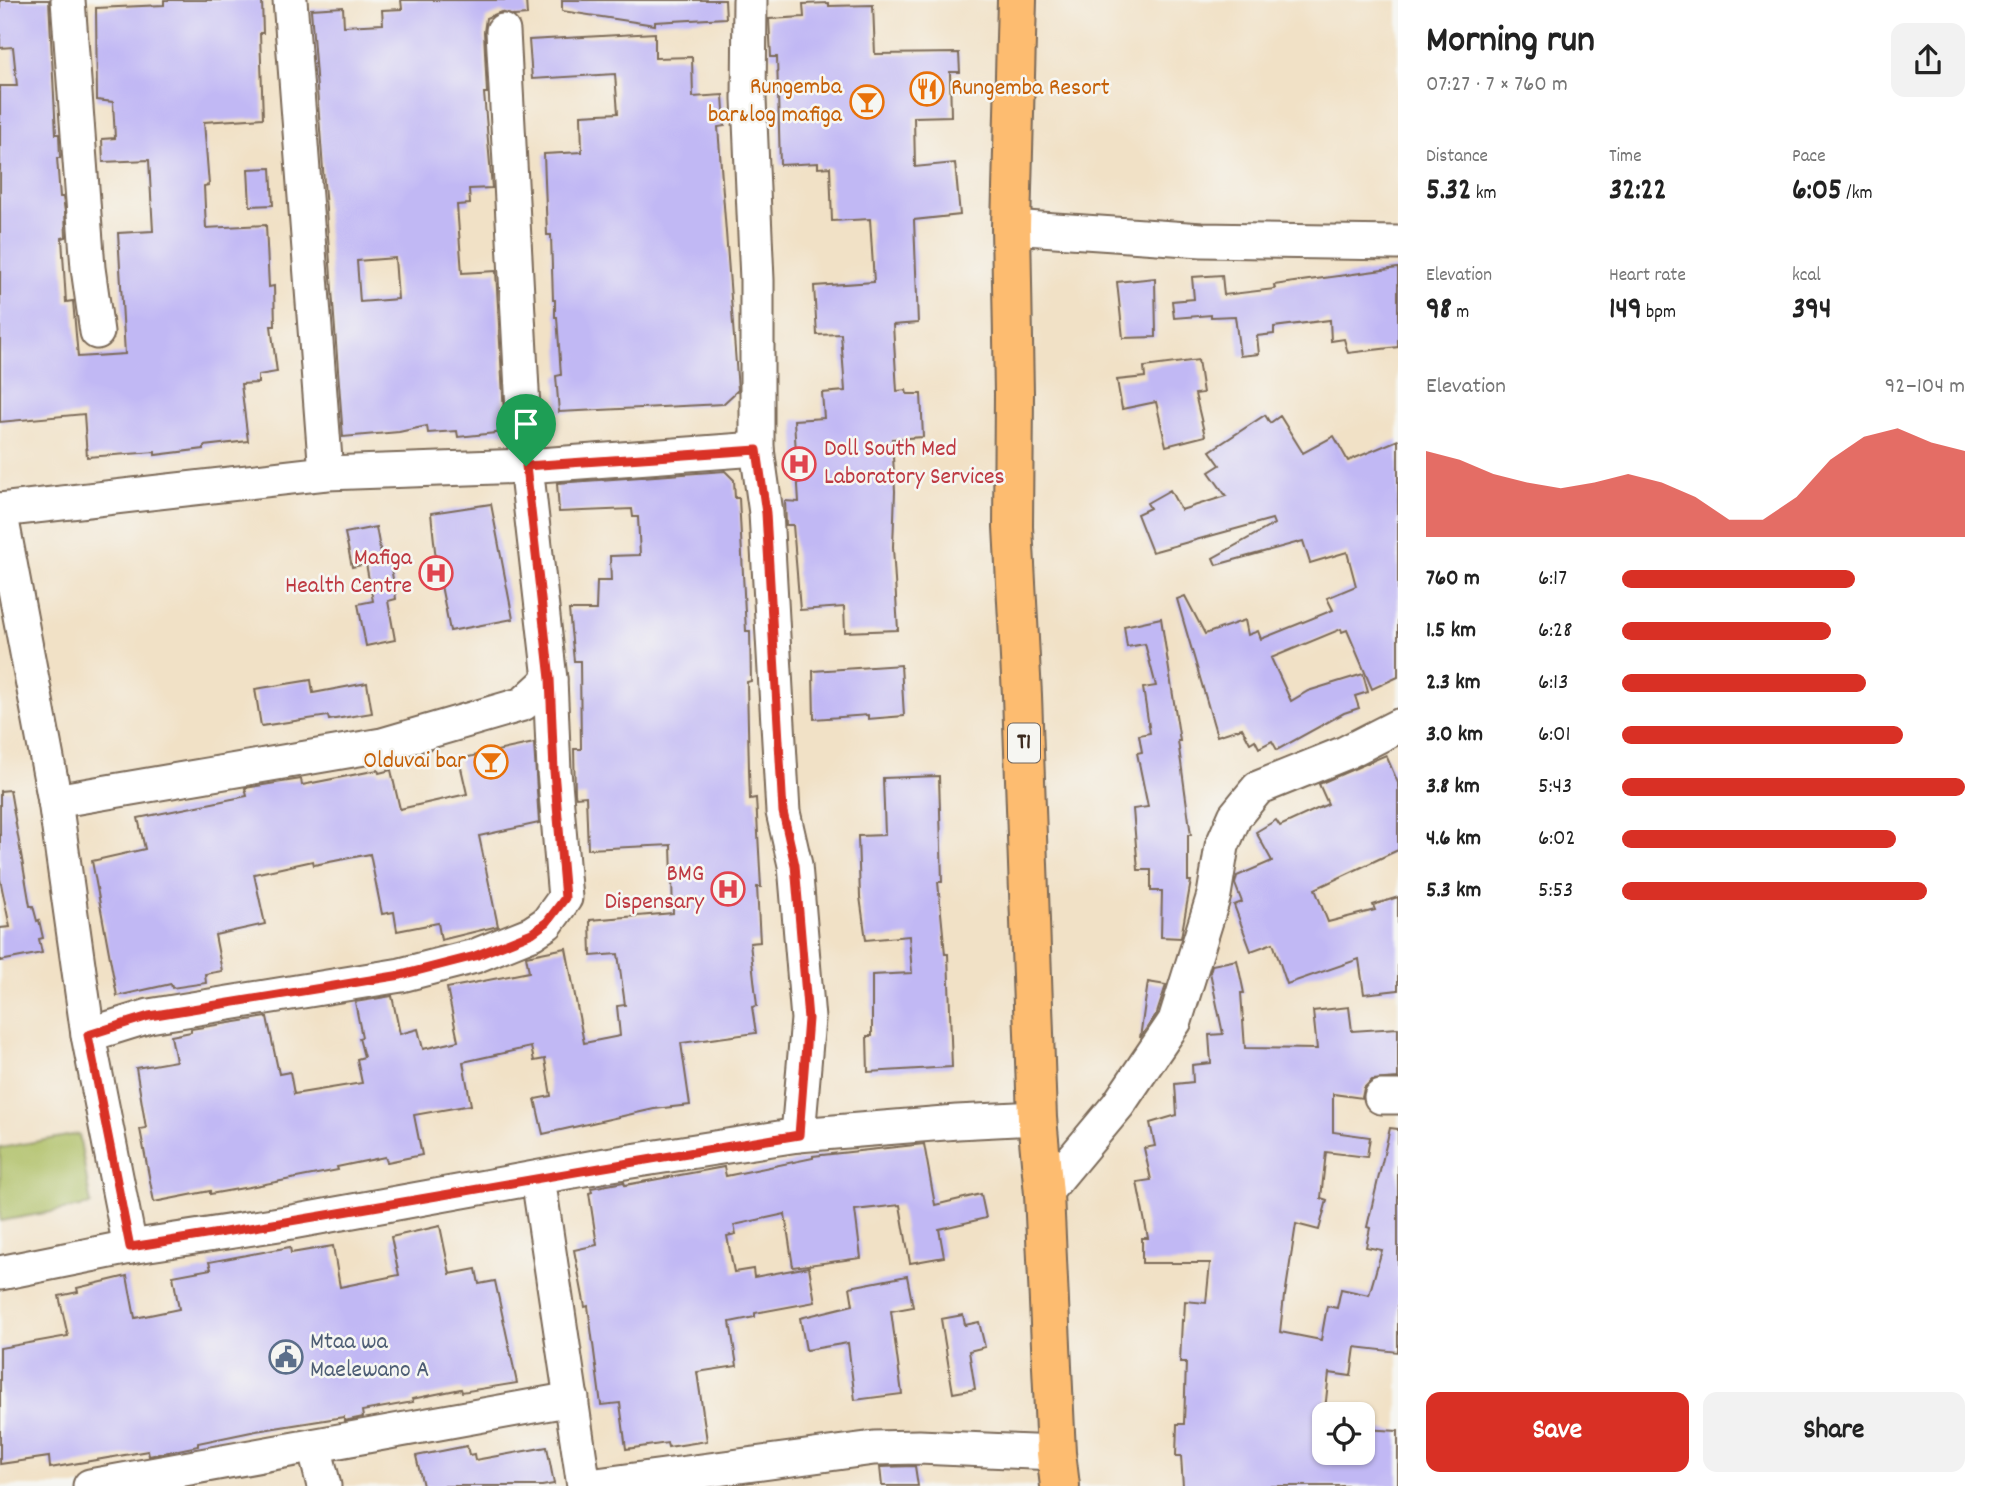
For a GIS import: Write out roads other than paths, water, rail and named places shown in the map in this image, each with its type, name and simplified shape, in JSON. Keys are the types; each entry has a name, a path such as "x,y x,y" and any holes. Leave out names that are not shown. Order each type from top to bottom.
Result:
{"highway":[{"name":"T1","path":"1017,0 1011,226 1013,527 1022,695 1037,1118 1044,1194 1058,1469"}],"street":[{"path":"68,0 88,268 97,332"},
{"path":"290,0 326,473"},
{"path":"750,0 749,99 757,280 757,450 766,513 783,812 795,865 808,1019 799,1135"},
{"path":"88,1035 149,1016 401,975 475,956 532,933 547,922 565,898 554,771 550,679 526,466 503,31"},
{"path":"1011,226 1202,240 1398,243"},
{"path":"130,1247 88,1035 55,801 0,510 326,473 526,466 757,450"},
{"path":"55,801 382,745 523,704 550,679"},
{"path":"1044,1194 1118,1105 1175,1021 1214,895 1222,846 1235,816 1258,789 1398,726"},
{"path":"0,1273 130,1247 799,1135 1037,1118"},
{"path":"538,1178 586,1486 874,1448 932,1447 1058,1469"},
{"path":"90,1486 572,1399"},
{"path":"314,1446 324,1486"}],"place":[{"name":"Rungemba Resort","path":"927,89"},
{"name":"Rungemba bar&log mafiga","path":"867,102"},
{"name":"Doll South Med Laboratory Services","path":"799,464"},
{"name":"Mafiga Health Centre","path":"436,573"},
{"name":"Olduvai bar","path":"491,762"},
{"name":"BMG Dispensary","path":"728,889"},
{"name":"Mtaa wa Maelewano A","path":"286,1357"}]}
